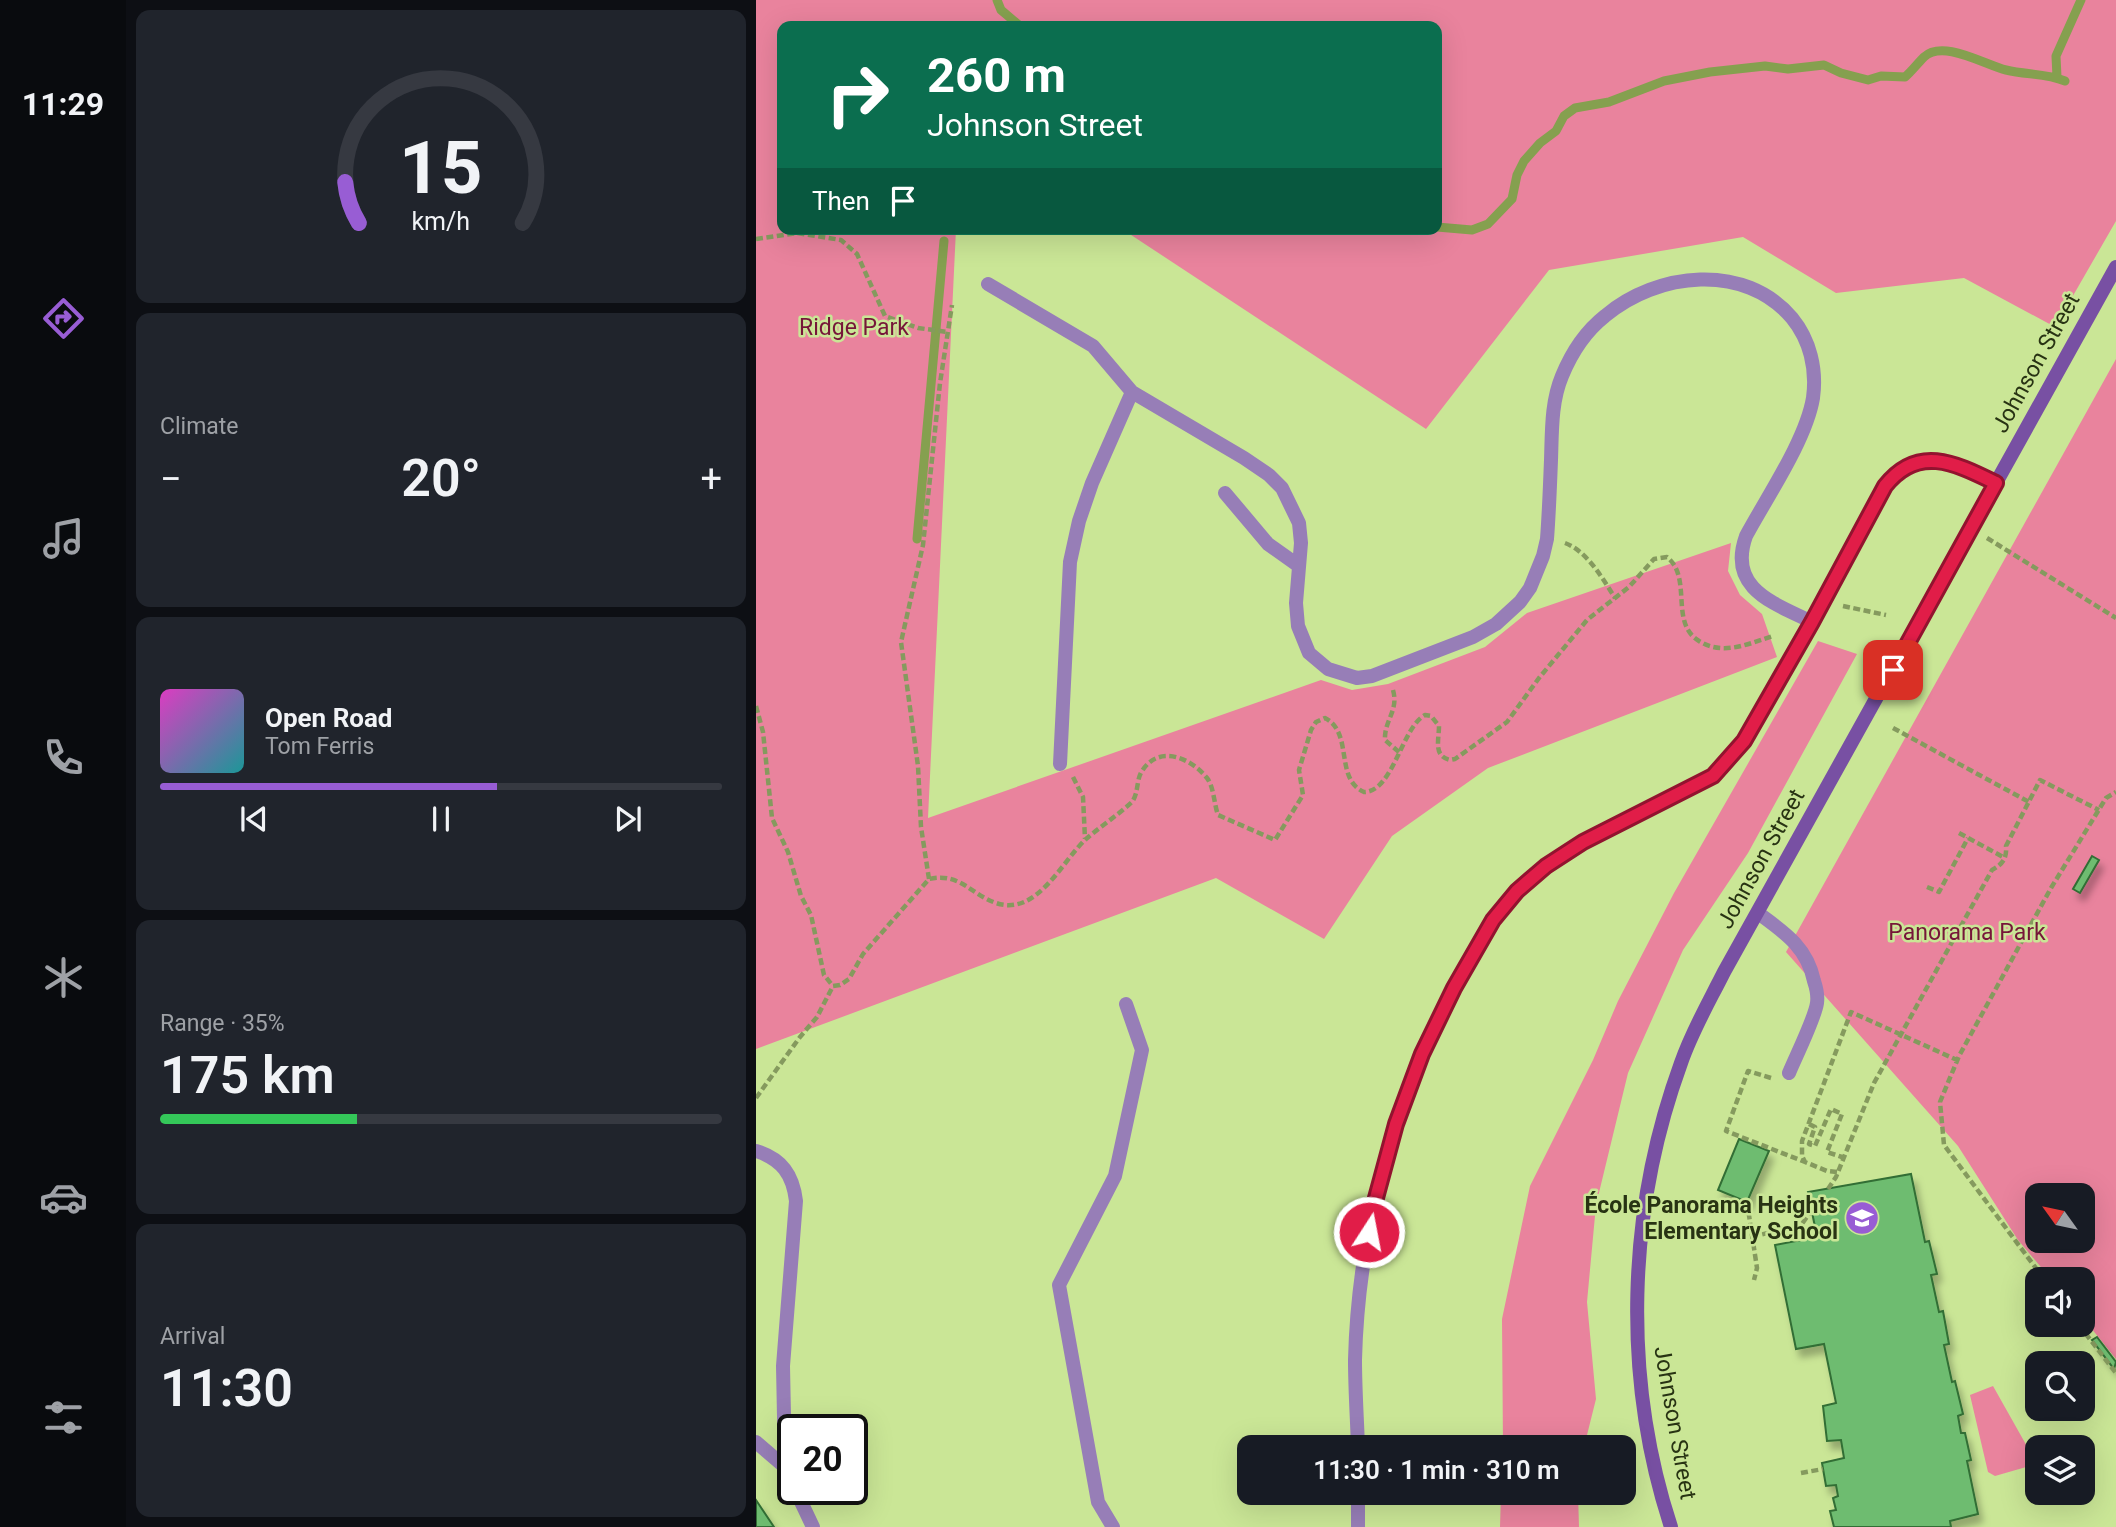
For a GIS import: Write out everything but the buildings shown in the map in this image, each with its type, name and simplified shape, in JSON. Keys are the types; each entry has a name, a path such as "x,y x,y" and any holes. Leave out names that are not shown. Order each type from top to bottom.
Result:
{"street":[{"name":"Johnson Street","path":"1671,1527 1656,1472 1641,1390 1637,1282 1644,1213 1660,1138 1681,1062 1700,1018 2116,267"},
{"path":"988,284 1093,346 1132,392 1244,458 1269,475 1282,488 1299,523 1300,566 1296,603 1298,625 1309,653 1328,669 1357,678 1386,671 1472,637 1496,624 1520,602 1530,588 1547,539 1555,396 1578,346 1610,312 1651,289 1692,280 1716,279 1745,285 1773,300 1797,324 1811,352 1814,375 1809,415 1800,437 1746,536 1742,547 1742,567 1751,585 1762,597 1812,622"},
{"path":"1060,764 1070,562 1079,521 1092,483 1132,392"},
{"path":"1358,1435 1355,1360 1362,1278 1373,1209 1396,1124 1422,1054 1471,957 1493,920 1517,891 1546,866 1583,842 1713,776 1744,741 1885,486 1902,468 1912,463 1938,461 1957,464 1996,483"},
{"path":"1225,493 1268,544 1300,566"},
{"path":"1758,913 1802,949 1815,985 1817,1003 1789,1073"},
{"path":"1113,1527 1098,1502 1059,1285 1115,1176 1142,1050 1126,1004"},
{"path":"756,1151 771,1158 785,1170 794,1183 796,1201 783,1366 785,1414"},
{"path":"756,1441 777,1460"},
{"path":"803,1505 813,1527"},
{"path":"1358,1505 1358,1527"}],"path":[{"path":"756,239 783,235"},
{"path":"810,235 841,240 857,254 885,316 930,331 948,332"},
{"path":"929,879 921,827 918,766 901,642 923,545 940,383 952,305"},
{"path":"1971,529 2116,618"},
{"path":"1547,539 1569,544 1601,576 1615,598"},
{"path":"833,986 849,979 863,954 929,879 943,876 953,878 983,899 1004,906 1017,906 1049,883 1085,840 1132,802 1137,795 1143,769 1161,757 1174,755 1181,758 1207,778 1218,815 1275,840 1303,795 1299,770 1316,722 1325,718 1337,726 1353,784 1364,792 1377,788 1416,722 1425,715 1431,716 1439,726 1438,751 1445,760 1455,759 1479,740 1499,729 1580,628 1654,559 1667,557 1671,561 1677,576 1684,619 1691,636 1709,648 1723,650 1773,636"},
{"path":"1839,605 1886,615"},
{"path":"1386,671 1396,705 1385,740 1400,753"},
{"path":"756,706 763,732 772,818 788,852 801,896 811,915 824,975 833,986"},
{"path":"1894,728 2029,802"},
{"path":"1060,764 1070,772 1083,797 1085,840"},
{"path":"1828,1189 1838,1172 1874,1083 1992,870 2005,859 2006,846 2040,780 2099,810"},
{"path":"2035,1267 1944,1145 1940,1102 1957,1060 2051,888 2106,798 2116,792"},
{"path":"1959,833 2005,859"},
{"path":"1927,887 1939,892 1968,838"},
{"path":"756,1098 817,1017 833,986"},
{"path":"1805,1162 1802,1156 1802,1141 1851,1012 1957,1060"},
{"path":"1789,1073 1785,1083 1748,1071 1726,1131 1827,1171 1838,1172"},
{"path":"1809,1124 1815,1127 1809,1144 1815,1146 1830,1109 1842,1114 1827,1152 1842,1157"},
{"path":"1746,1202 1757,1268 1754,1280"},
{"path":"1752,1237 1801,1224 1811,1211"},
{"path":"2088,1337 2116,1373"},
{"path":"1801,1473 1823,1469"}],"green space":[{"name":"Ridge Park","path":"756,0 2116,0 2116,221 2055,327 1964,278 1836,293 1743,237 1549,270 1426,429 1131,235 1442,235 1442,21 777,21 777,235 956,235 928,818 1321,680 1352,690 1388,684 1485,647 1527,613 1731,543 1728,571 1740,595 1762,614 1777,657 1488,768 1392,836 1324,939 1216,878 756,1049"},
{"name":"Panorama Park","path":"2116,359 2116,1359 2095,1333 2095,1267 2041,1267 2029,1253 2095,1253 2095,1183 2025,1183 2025,1248 1958,1146 1786,952"},
{"path":"1818,641 1857,654 1748,853 1683,950 1628,1073 1596,1205 1587,1302 1596,1399 1587,1435 1503,1435 1502,1319 1530,1186 1593,1060 1618,1001 1674,893"},
{"path":"1993,1386 2025,1443 2025,1467 1995,1476 1988,1472 1970,1395"},
{"path":"1501,1505 1578,1505 1579,1527 1500,1527"}],"waterway":[{"path":"997,0 1001,10 1014,21"},
{"path":"2057,77 2056,56 2081,0"},
{"path":"1442,227 1472,230 1488,224 1512,199 1517,175 1524,161 1540,143 1556,131 1564,116 1575,108 1609,102 1664,81 1710,72 1765,66 1788,69 1824,65 1868,80 1881,76 1905,77 1924,57 1932,52 1942,51 1964,55 2006,70 2065,81"},
{"path":"917,539 944,241"}],"place":[{"name":"École Panorama Heights Elementary School","path":"1862,1218"}],"route":[{"path":"1369,1232 1396,1124 1422,1054 1454,988 1493,920 1517,891 1546,866 1583,842 1713,776 1744,741 1885,486 1902,468 1912,463 1938,461 1957,464 1996,483 1893,670"}]}
